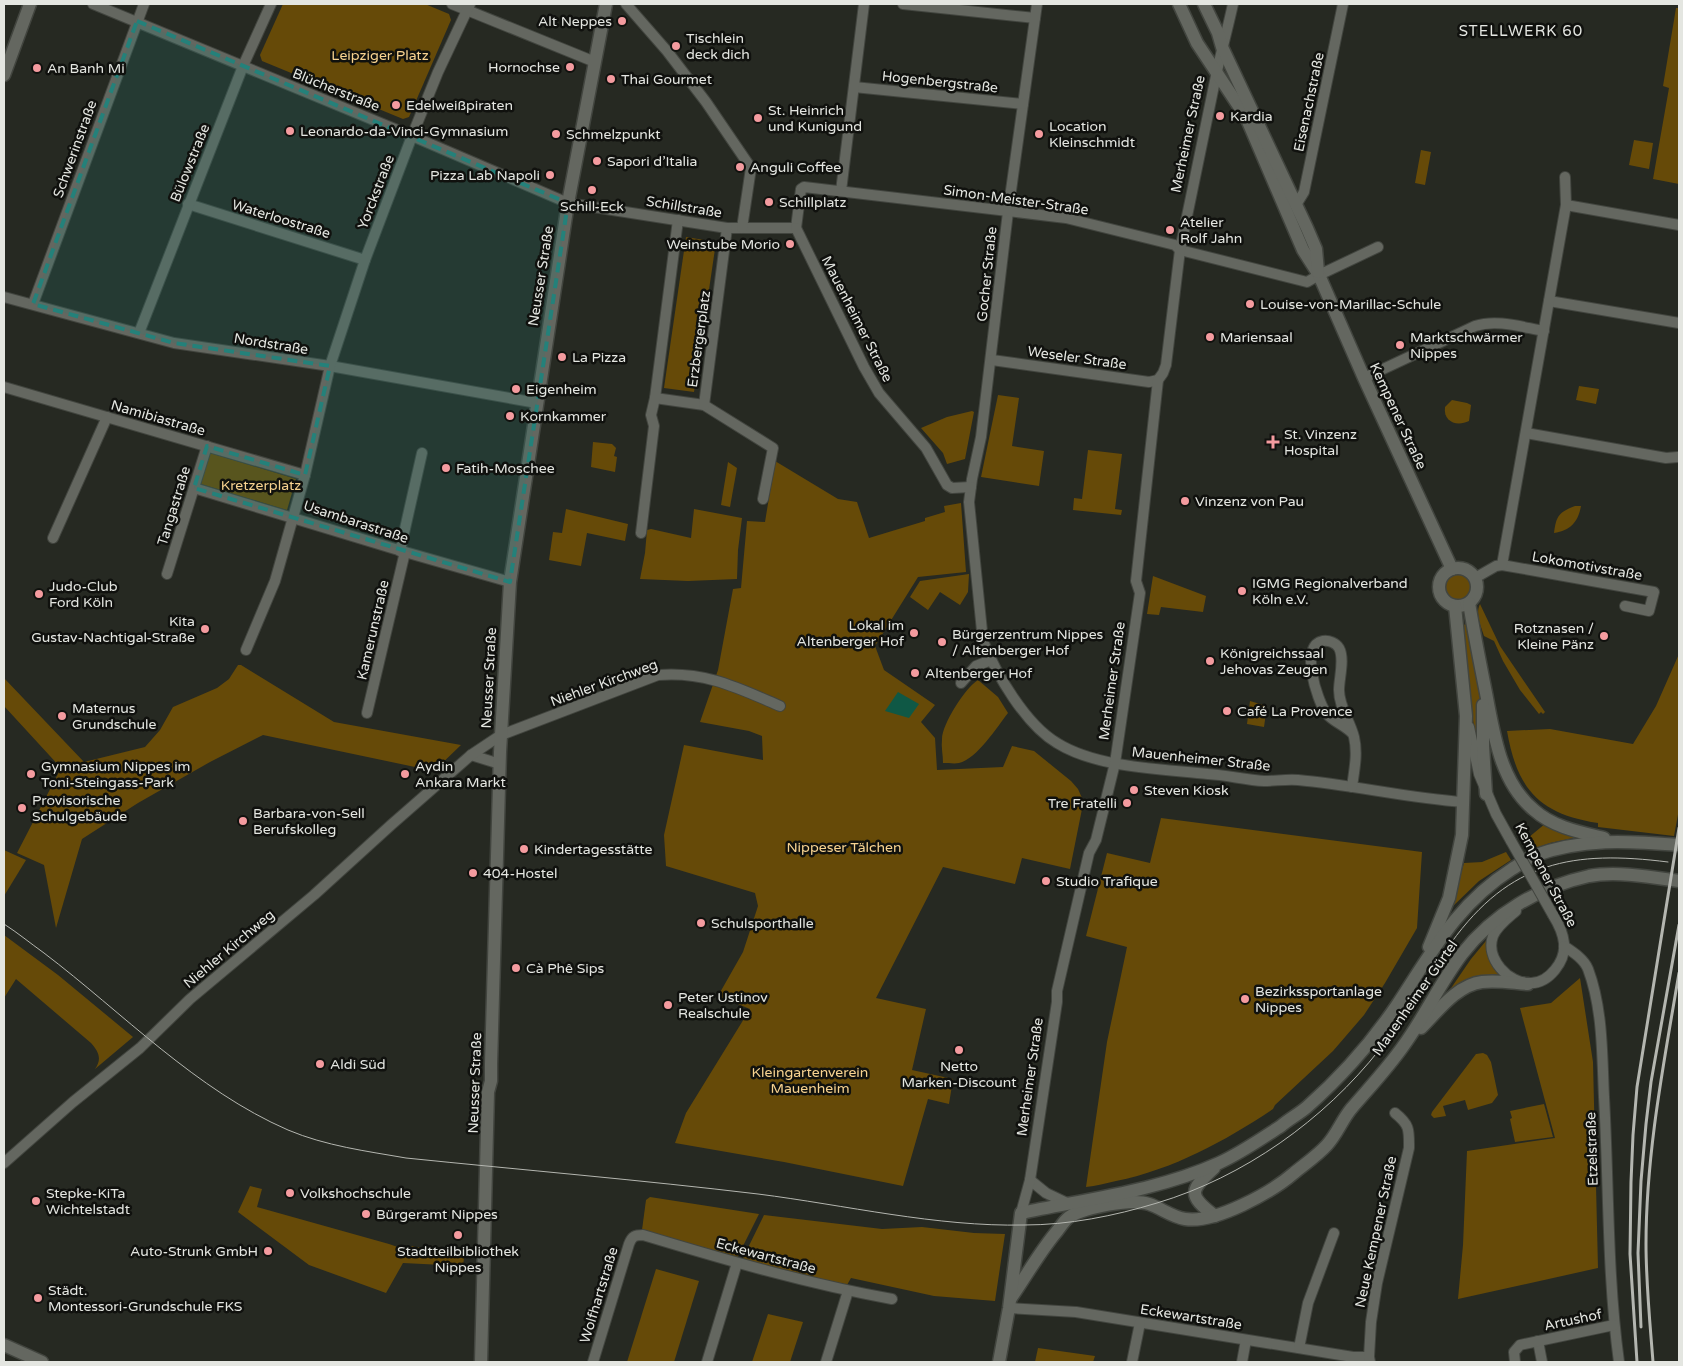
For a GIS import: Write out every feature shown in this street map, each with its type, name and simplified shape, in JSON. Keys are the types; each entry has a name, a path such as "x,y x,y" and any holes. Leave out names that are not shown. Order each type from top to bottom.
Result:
{"main road":[{"path":"4,76 30,4"},
{"name":"Neusser Straße","path":"481,1362 488,1092 491,1081 501,735 510,582 568,203 606,4"},
{"name":"Kempener Straße","path":"1179,4 1209,63 1217,71 1246,117 1306,257 1319,275 1452,569"},
{"name":"Kempener Straße","path":"1204,4 1218,33 1222,48 1316,249 1319,275"},
{"path":"1469,603 1463,606 1448,604 1439,592 1439,585 1441,577 1452,569 1460,568 1468,571 1475,578"},
{"name":"Kempener Straße","path":"1475,578 1477,590 1469,603 1480,662 1497,747 1515,790 1534,811 1553,823 1616,841"},
{"name":"Kempener Straße","path":"1423,963 1449,898 1462,835 1466,716 1455,606"},
{"name":"Kempener Straße","path":"1480,662 1486,794"},
{"name":"Mauenheimer Gürtel","path":"1021,1213 1176,1179 1220,1163 1260,1140 1306,1108 1348,1067 1380,1029 1454,920 1478,894 1531,857 1560,848 1587,843 1616,841 1679,845"},
{"name":"Mauenheimer Gürtel","path":"1009,1304 1048,1242 1068,1218 1088,1209 1131,1201 1147,1203 1172,1216 1185,1219 1215,1216 1258,1198 1292,1176 1327,1144 1347,1114 1404,1046 1462,954 1490,924 1512,908 1560,885 1590,876 1636,875 1679,880"},
{"name":"Kempener Straße","path":"1404,1046 1451,998 1462,990 1480,982 1528,984"},
{"name":"Mauenheimer Gürtel","path":"1215,1216 1200,1205 1195,1197 1196,1188 1200,1181 1220,1163"},
{"name":"Merheimer Straße","path":"999,1362 1021,1213"},
{"path":"4,1345 42,1362"}],"street":[{"name":"Blücherstraße","path":"93,4 412,136 568,203"},
{"name":"Schwerinstraße","path":"33,304 144,4"},
{"name":"Bülowstraße","path":"139,333 243,66 271,4"},
{"path":"452,4 468,7 596,62"},
{"path":"627,4 667,51 706,102 751,168 742,228"},
{"path":"841,191 864,4"},
{"path":"903,4 1035,18"},
{"name":"Gocher Straße","path":"971,487 981,437 992,360 1008,212 1037,4"},
{"name":"Merheimer Straße","path":"1021,1213 1030,1180 1057,1002 1057,990 1089,853 1096,840 1115,763 1140,593 1136,581 1158,380 1166,364 1180,250 1217,71 1233,4"},
{"name":"Eisenachstraße","path":"1296,205 1304,192 1343,4"},
{"name":"Yorckstraße","path":"246,650 275,581 305,475 330,366 365,260 438,72 468,7"},
{"name":"Hogenbergstraße","path":"854,87 1023,104"},
{"path":"1475,578 1496,566 1502,565 1566,206 1565,178"},
{"name":"Simon-Meister-Straße","path":"796,228 801,189 804,187 1066,218 1175,245 1180,250 1305,282 1378,247"},
{"name":"Schillstraße","path":"568,203 727,228 796,228"},
{"name":"Waterloostraße","path":"188,204 365,260"},
{"path":"1566,206 1679,226"},
{"path":"641,533 654,426 651,415 655,398 678,220"},
{"name":"Erzbergerplatz","path":"655,398 704,406 727,228"},
{"name":"Mauenheimer Straße","path":"796,228 864,367 879,393 926,448 947,485 952,488 971,487 970,518 983,641 990,660 1018,703 1040,731 1076,754 1115,763 1260,780 1300,780 1463,802"},
{"name":"Nordstraße","path":"4,296 174,343 330,366 537,403"},
{"path":"1549,301 1679,323"},
{"path":"1364,378 1485,322 1544,331"},
{"name":"Weseler Straße","path":"992,360 1149,382 1158,380"},
{"name":"Namibiastraße","path":"4,388 305,475"},
{"path":"704,406 772,448 763,500"},
{"path":"53,538 107,417"},
{"path":"1526,433 1666,458 1678,457"},
{"name":"Tangastraße","path":"167,574 206,446"},
{"name":"Kamerunstraße","path":"367,713 422,453"},
{"name":"Usambarastraße","path":"194,488 294,517 402,552 510,582"},
{"name":"Lokomotivstraße","path":"1502,565 1654,592 1649,611 1625,606"},
{"path":"1352,787 1356,754 1353,734 1339,696 1340,652 1337,645 1324,640 1315,644 1310,653 1318,697 1322,707 1330,717 1353,734"},
{"path":"961,683 976,666 990,660"},
{"name":"Niehler Kirchweg","path":"4,1163 73,1102 140,1048 190,999 314,895 471,755 501,735 658,675 676,673 711,678 780,706"},
{"name":"Kempener Straße","path":"1466,716 1479,774 1486,794 1561,931 1564,946 1560,960 1553,972 1542,980 1528,984 1512,978 1503,971 1494,958 1492,943 1494,935 1501,925 1532,897"},
{"path":"471,755 500,764"},
{"name":"Etzelstraße","path":"1564,946 1582,960 1587,967 1598,1010 1606,1134 1608,1219 1614,1325 1619,1362"},
{"name":"Neue Kempener Straße","path":"1369,1360 1371,1322 1377,1283 1409,1148 1406,1122 1396,1113"},
{"path":"1030,1180 1046,1193 1067,1203"},
{"path":"1299,1348 1308,1303 1334,1234"},
{"name":"Eckewartstraße","path":"634,1236 643,1235 736,1263 892,1300"},
{"name":"Wolfhartstraße","path":"592,1362 629,1244 634,1236"},
{"path":"707,1362 736,1263"},
{"path":"826,1362 848,1291"},
{"name":"Eckewartstraße","path":"1009,1304 1076,1312 1369,1360"},
{"path":"1132,1362 1140,1323"},
{"name":"Artushof","path":"1515,1362 1514,1352 1520,1345 1614,1325"},
{"path":"1242,1362 1246,1340"},
{"name":"Artushof","path":"1538,1341 1542,1362"}],"highlighted area":[{"path":"137,21 568,203 510,582 194,488 207,446 305,475 330,366 174,343 33,304"}],"green space":[{"name":"Leipziger Platz","path":"283,4 425,4 449,14 451,20 409,117 403,119 262,61 260,55"},
{"path":"1676,8 1679,8 1679,184 1653,179 1669,88 1663,86"},
{"path":"1634,140 1653,143 1649,169 1629,165"},
{"path":"1421,150 1431,152 1425,185 1415,183"},
{"path":"686,237 716,242 694,392 664,388"},
{"path":"1579,386 1599,389 1596,404 1576,400"},
{"path":"998,395 1019,398 1012,446 1044,451 1039,486 981,477"},
{"path":"1452,400 1471,405 1469,421 1456,423 1449,420 1446,416 1445,407"},
{"path":"974,412 965,459 947,464 943,453 921,428 947,417"},
{"path":"593,442 612,444 616,448 614,456 617,457 615,472 591,467"},
{"path":"1088,450 1122,454 1115,509 1122,510 1121,515 1073,510 1074,498 1082,499"},
{"name":"Kretzerplatz","path":"210,453 296,479 287,510 201,484"},
{"path":"775,461 838,499 857,502 869,538 925,521 925,518 945,512 944,506 961,503 966,572 918,577 875,646 884,670 935,705 921,722 935,738 937,770 1003,767 1012,746 1034,751 1071,781 1078,789 1082,798 1082,809 1070,869 1022,858 1015,884 943,867 876,998 926,1009 912,1070 953,1079 949,1104 928,1099 903,1186 784,1162 675,1143 686,1113 750,1009 718,996 743,952 758,906 755,893 666,866 664,835 684,745 763,760 762,736 749,731 700,722 718,670 733,589 741,588 747,521 765,522"},
{"path":"728,462 737,468 730,507 721,505"},
{"path":"1575,506 1581,506 1576,521 1565,530 1554,533 1559,515"},
{"path":"566,509 628,524 625,541 587,533 581,566 549,560 553,532 562,533"},
{"path":"694,509 742,518 737,579 688,581 640,579 647,530 651,529 691,538"},
{"path":"969,574 968,592 960,605 940,592 928,610 910,597 920,581"},
{"path":"1459,574 1468,578 1472,587 1468,596 1459,600 1450,596 1446,587 1450,578"},
{"path":"1153,576 1206,596 1203,612 1161,607 1159,615 1147,614"},
{"path":"1480,604 1500,646 1545,712 1543,714 1541,712 1539,714 1520,690 1494,641 1484,636 1478,616"},
{"path":"1470,624 1476,655 1480,695 1479,742 1476,742 1460,625"},
{"path":"1679,654 1679,809 1674,836 1598,827 1598,823 1560,813 1534,795 1517,769 1507,731 1550,729 1633,744 1656,706"},
{"path":"238,665 241,665 334,722 461,745 434,771 263,735 210,762 138,803 82,839 56,928 44,865 17,853 61,768 4,706 4,678 84,762 145,747 160,730 173,707 217,688 229,679"},
{"path":"978,680 998,697 1008,713 986,742 973,755 959,763 943,763 942,742 946,724 961,698"},
{"path":"1250,701 1267,706 1264,727 1247,724"},
{"name":"Bezirkssportanlage Nippes","path":"1161,818 1422,852 1417,928 1364,1015 1333,1051 1273,1109 1218,1143 1179,1161 1137,1176 1086,1187 1107,1042 1127,947 1086,936 1107,853 1150,863"},
{"path":"1546,823 1578,837 1550,843 1528,851 1523,842"},
{"path":"4,850 26,860 4,896"},
{"path":"1506,852 1511,860 1479,881 1450,909 1464,863 1482,862"},
{"path":"4,935 58,975 133,1037 95,1069 99,1056 91,1043 16,979 4,998"},
{"path":"1490,936 1491,958 1502,976 1447,994 1471,959"},
{"path":"1580,978 1593,1062 1598,1268 1458,1299 1463,1245 1467,1151 1555,1138 1520,1008 1551,1003"},
{"path":"1483,1053 1487,1055 1491,1062 1498,1095 1492,1103 1468,1110 1465,1100 1443,1106 1446,1116 1434,1118 1431,1115 1432,1112 1476,1054"},
{"path":"1544,1104 1553,1137 1515,1142 1510,1111"},
{"path":"250,1186 262,1189 257,1207 409,1251 412,1246 464,1258 463,1266 403,1263 386,1293 309,1265 238,1212"},
{"path":"650,1197 759,1214 737,1258 642,1230 646,1200"},
{"path":"764,1215 882,1229 922,1227 974,1233 1005,1234 995,1301 934,1296 851,1278 847,1285 745,1261 743,1258"},
{"path":"656,1269 699,1281 674,1362 627,1362"},
{"path":"768,1314 803,1322 790,1362 752,1362"},
{"path":"1038,1348 1095,1356 1093,1362 1035,1362"}],"shaded area":[{"path":"898,692 919,704 909,718 885,711"}],"tram line":[{"path":"4,924 44,953 191,1072 222,1094 254,1113 302,1136 346,1147 406,1158 758,1194 958,1223 1041,1225 1091,1219 1157,1203 1221,1178 1251,1162 1280,1143 1308,1122 1358,1075 1390,1036 1451,943 1473,915 1496,894 1521,878 1546,867 1573,861 1602,858 1668,862"}],"railway":[{"path":"1637,1362 1630,1254 1633,1135 1637,1087 1679,828"},
{"path":"1641,1327 1638,1253 1646,1124 1651,1082 1679,925"},
{"path":"1653,1362 1646,1259 1649,1176 1662,1074 1679,973"}],"place":[{"name":"Alt Neppes","path":"622,21"},
{"name":"Tischlein deck dich","path":"676,46"},
{"name":"Hornochse","path":"570,67"},
{"name":"An Banh Mi","path":"37,68"},
{"name":"Thai Gourmet","path":"611,79"},
{"name":"Edelweißpiraten","path":"396,105"},
{"name":"Kardia","path":"1220,116"},
{"name":"St. Heinrich und Kunigund","path":"758,118"},
{"name":"Leonardo-da-Vinci-Gymnasium","path":"290,131"},
{"name":"Schmelzpunkt","path":"556,134"},
{"name":"Location Kleinschmidt","path":"1039,134"},
{"name":"Sapori d’Italia","path":"597,161"},
{"name":"Anguli Coffee","path":"740,167"},
{"name":"Pizza Lab Napoli","path":"550,175"},
{"name":"Schill-Eck","path":"592,190"},
{"name":"Schillplatz","path":"769,202"},
{"name":"Atelier Rolf Jahn","path":"1170,230"},
{"name":"Weinstube Morio","path":"790,244"},
{"name":"Louise-von-Marillac-Schule","path":"1250,304"},
{"name":"Mariensaal","path":"1210,337"},
{"name":"Marktschwärmer Nippes","path":"1400,345"},
{"name":"La Pizza","path":"562,357"},
{"name":"Eigenheim","path":"516,389"},
{"name":"Kornkammer","path":"510,416"},
{"name":"St. Vinzenz Hospital","path":"1273,442"},
{"name":"Fatih-Moschee","path":"446,468"},
{"name":"Vinzenz von Pau","path":"1185,501"},
{"name":"IGMG Regionalverband Köln e.V.","path":"1242,591"},
{"name":"Judo-Club Ford Köln","path":"39,594"},
{"name":"Kita Gustav-Nachtigal-Straße","path":"205,629"},
{"name":"Lokal im Altenberger Hof","path":"914,633"},
{"name":"Rotznasen / Kleine Pänz","path":"1604,636"},
{"name":"Bürgerzentrum Nippes / Altenberger Hof","path":"942,642"},
{"name":"Königreichssaal Jehovas Zeugen","path":"1210,661"},
{"name":"Altenberger Hof","path":"915,673"},
{"name":"Café La Provence","path":"1227,711"},
{"name":"Maternus Grundschule","path":"62,716"},
{"name":"Gymnasium Nippes im Toni-Steingass-Park","path":"31,774"},
{"name":"Aydin Ankara Markt","path":"405,774"},
{"name":"Steven Kiosk","path":"1134,790"},
{"name":"Tre Fratelli","path":"1127,803"},
{"name":"Provisorische Schulgebäude","path":"22,808"},
{"name":"Barbara-von-Sell Berufskolleg","path":"243,821"},
{"name":"Kindertagesstätte","path":"524,849"},
{"name":"404-Hostel","path":"473,873"},
{"name":"Studio Trafique","path":"1046,881"},
{"name":"Schulsporthalle","path":"701,923"},
{"name":"Cà Phê Sips","path":"516,968"},
{"name":"Bezirkssportanlage Nippes","path":"1245,999"},
{"name":"Peter Ustinov Realschule","path":"668,1005"},
{"name":"Netto Marken-Discount","path":"959,1050"},
{"name":"Aldi Süd","path":"320,1064"},
{"name":"Volkshochschule","path":"290,1193"},
{"name":"Stepke-KiTa Wichtelstadt","path":"36,1201"},
{"name":"Bürgeramt Nippes","path":"366,1214"},
{"name":"Stadtteilbibliothek Nippes","path":"458,1235"},
{"name":"Auto-Strunk GmbH","path":"268,1251"},
{"name":"Städt. Montessori-Grundschule FKS","path":"38,1298"}],"district":[{"name":"STELLWERK 60","path":"1521,31"}],"park label":[{"name":"Nippeser Tälchen","path":"844,847"},
{"name":"Kleingartenverein Mauenheim","path":"810,1080"}]}
